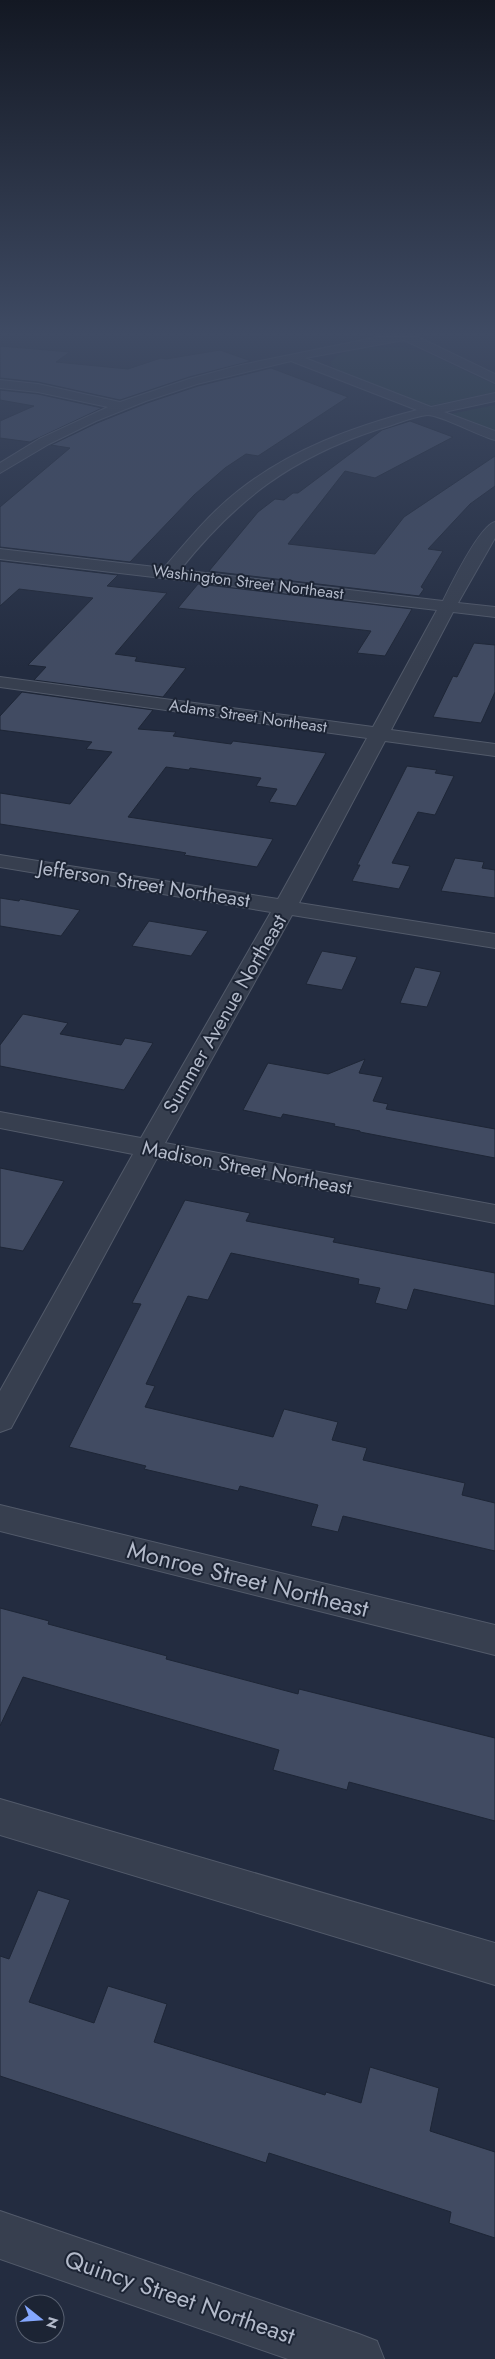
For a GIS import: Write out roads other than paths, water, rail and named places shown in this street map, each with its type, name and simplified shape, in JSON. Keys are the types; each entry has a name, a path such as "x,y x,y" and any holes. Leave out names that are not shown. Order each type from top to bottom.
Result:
{"street":[{"path":"0,468 37,447"},
{"path":"169,573 242,495 288,464 324,447"},
{"name":"Summer Avenue Northeast","path":"0,1420 148,1150 286,907 480,547 495,527"},
{"name":"Washington Street Northeast","path":"0,554 495,612"},
{"name":"Adams Street Northeast","path":"0,682 495,750"},
{"name":"Jefferson Street Northeast","path":"0,860 495,941"},
{"name":"Madison Street Northeast","path":"0,1120 148,1150 495,1214"},
{"name":"Monroe Street Northeast","path":"0,1518 495,1640"},
{"path":"0,1817 495,1964"},
{"name":"Quincy Street Northeast","path":"0,2235 359,2359"}]}
